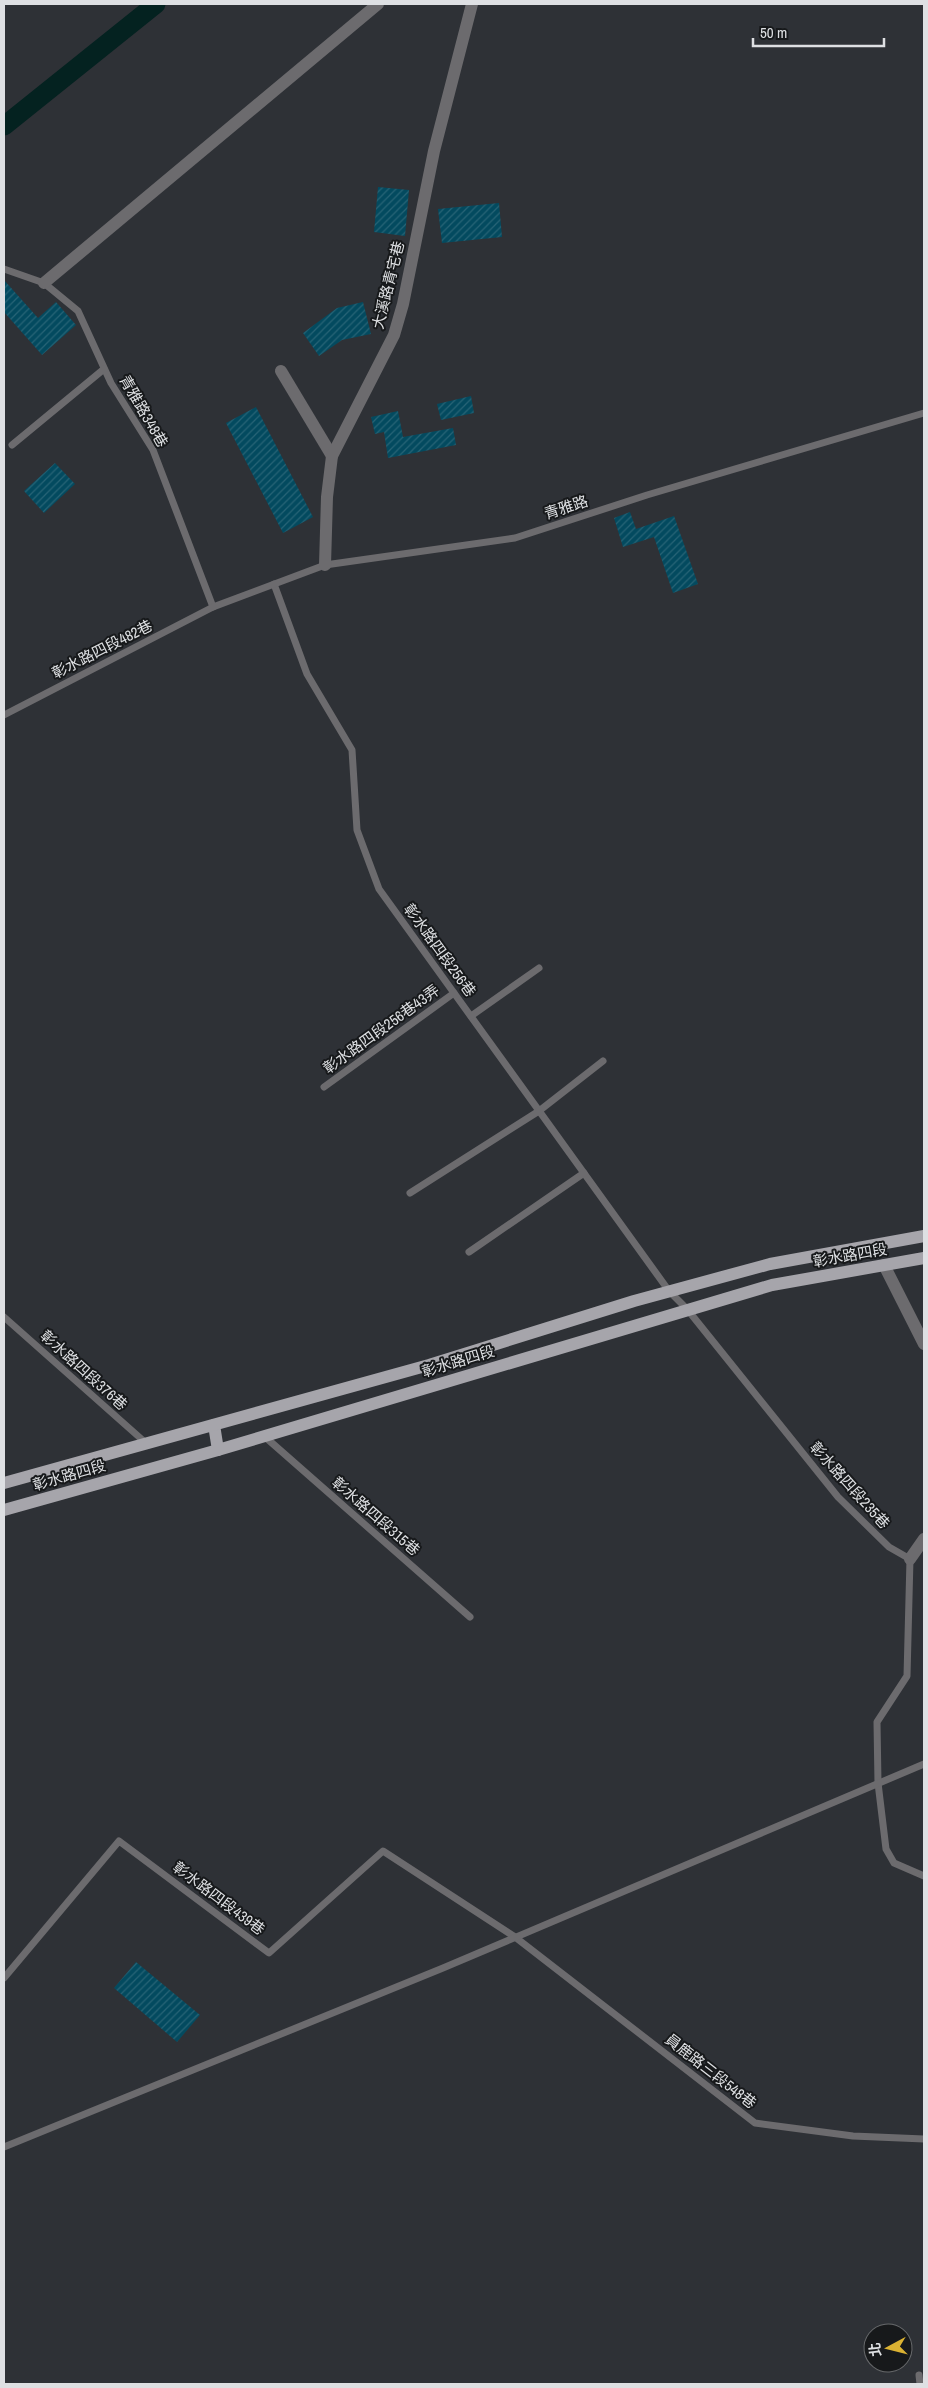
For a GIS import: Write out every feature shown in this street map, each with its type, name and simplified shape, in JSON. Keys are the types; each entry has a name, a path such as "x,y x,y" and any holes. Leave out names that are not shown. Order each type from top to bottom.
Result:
{"main road":[{"name":"彰水路四段","path":"4,1483 429,1365 669,1292 770,1264 924,1236"},
{"name":"彰水路四段","path":"4,1510 218,1450 772,1285 924,1258"},
{"path":"214,1425 218,1450"}],"street":[{"path":"44,283 378,4"},
{"name":"大溪路青宅巷","path":"325,565 327,497 332,456 394,334 403,304 434,150 472,4"},
{"path":"282,371 332,456"},
{"path":"884,1265 924,1344"},
{"path":"910,1559 924,1539"}],"lane":[{"name":"青雅路348巷","path":"4,269 44,283 78,311 111,384 153,450 213,607"},
{"path":"12,445 104,369"},
{"name":"青雅路","path":"213,607 325,565 515,538 657,492 924,413"},
{"name":"彰水路四段256巷","path":"274,584 307,674 352,750 357,830 379,889 669,1292"},
{"name":"彰水路四段482巷","path":"4,715 213,607"},
{"path":"471,1016 539,968"},
{"name":"彰水路四段256巷43弄","path":"324,1087 454,993"},
{"path":"410,1193 538,1110 603,1061"},
{"path":"469,1252 584,1173"},
{"name":"彰水路四段235巷","path":"669,1292 687,1309 838,1497 888,1547 910,1559"},
{"name":"彰水路四段376巷","path":"4,1317 147,1444"},
{"name":"彰水路四段315巷","path":"264,1436 470,1617"},
{"path":"910,1559 907,1676 877,1722 878,1783 886,1849 894,1863 924,1876"},
{"path":"4,2147 516,1937 924,1764"},
{"name":"彰水路四段439巷","path":"4,1978 119,1841 268,1953 383,1851 516,1937"},
{"name":"員鹿路三段548巷","path":"516,1937 755,2123 853,2136 924,2139"},
{"path":"919,2375 920,2384"}],"building":[{"path":"378,187 409,190 405,236 374,232"},
{"path":"499,203 502,237 442,243 438,209"},
{"path":"4,280 38,318 56,302 76,325 42,355 4,312"},
{"path":"363,302 371,334 342,340 319,356 303,333 337,308"},
{"path":"471,396 474,413 441,420 437,404"},
{"path":"256,407 313,517 283,533 226,423"},
{"path":"398,411 403,437 453,428 456,445 388,458 384,432 375,434 371,417"},
{"path":"55,463 75,484 44,513 24,491"},
{"path":"630,512 636,529 674,516 698,584 673,593 654,537 623,547 614,518"},
{"path":"136,1962 200,2015 177,2042 114,1988"}],"waterway":[{"path":"4,126 156,4"}]}
